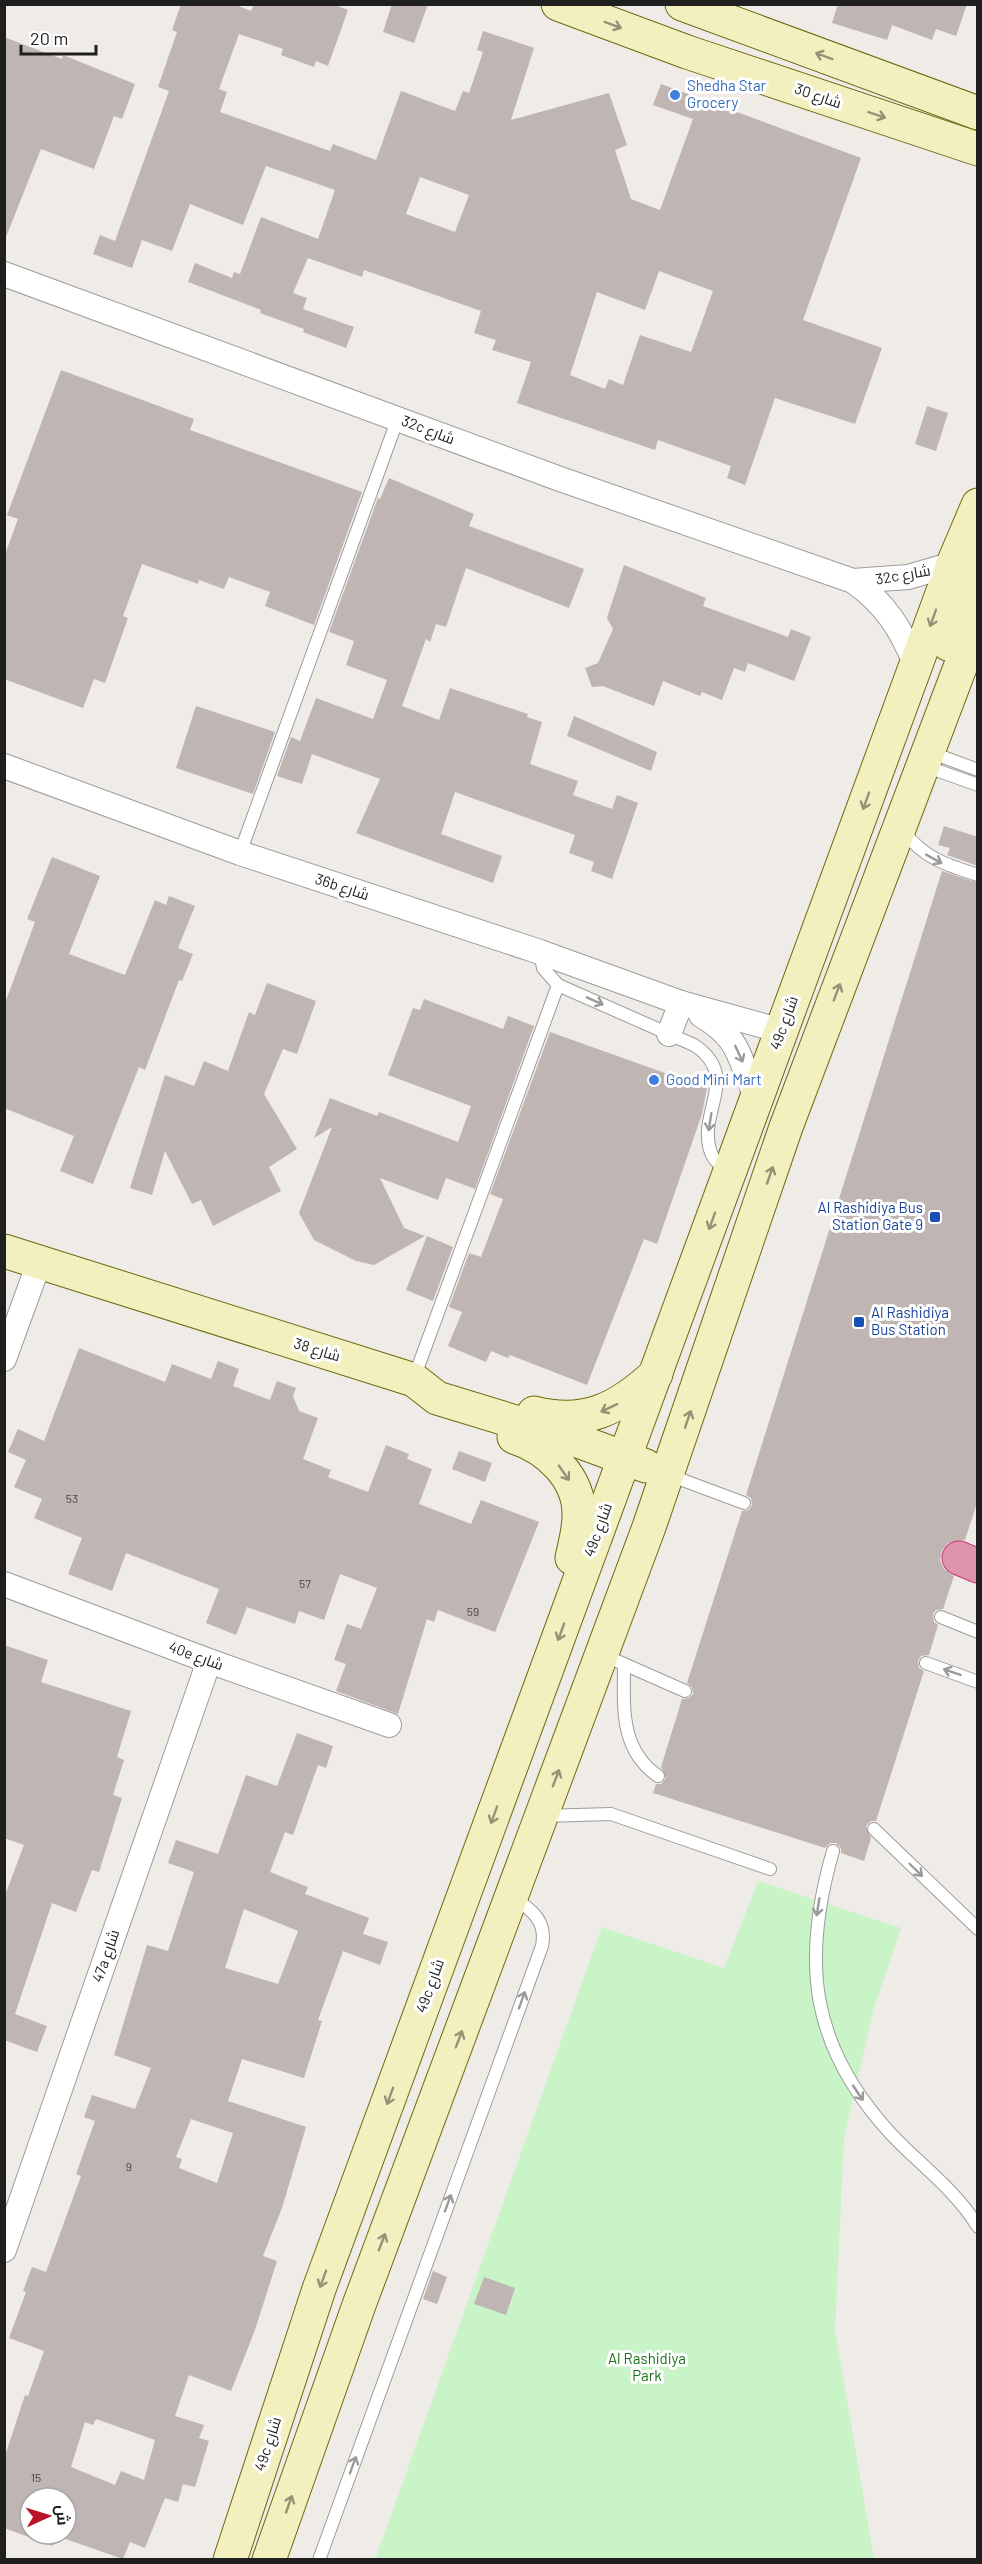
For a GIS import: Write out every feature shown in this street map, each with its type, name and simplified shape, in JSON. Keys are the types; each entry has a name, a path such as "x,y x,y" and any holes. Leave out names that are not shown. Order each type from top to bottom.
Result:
{"street":[{"name":"شارع 30","path":"558,4 687,52 978,149"},
{"path":"682,4 978,113"},
{"name":"32c شارع","path":"4,274 571,483 853,581 889,612 906,641 916,666"},
{"name":"49c شارع","path":"230,2559 319,2289 916,666 965,564 978,505"},
{"path":"900,827 895,812 896,786 965,564"},
{"name":"32c شارع","path":"853,581 908,577 965,564"},
{"path":"269,2559 358,2305 542,1816 613,1659 668,1474 786,1127 978,620"},
{"name":"36b شارع","path":"4,766 240,853 540,952 681,1003 782,1031"},
{"path":"669,1034 681,1003"},
{"name":"36b شارع","path":"681,1003 722,1027 731,1038 757,1098"},
{"path":"782,1031 792,1048 796,1061 786,1127"},
{"name":"شارع 38","path":"4,1251 414,1380 437,1398 668,1474"},
{"path":"4,1359 39,1263"},
{"path":"414,1380 447,1386 552,1417 571,1419 610,1408 639,1390 656,1374"},
{"path":"414,1380 423,1400 437,1411 526,1441 553,1458 564,1471 578,1500 579,1514 571,1568 573,1599"},
{"name":"40e شارع","path":"4,1584 209,1661 389,1725"},
{"name":"47a شارع","path":"4,2250 209,1661"},
{"path":"443,2081 422,2084 413,2076 413,2070 451,1968 465,1919 476,1864"}],"lane":[{"path":"240,853 398,418"},
{"path":"927,759 978,770"},
{"path":"927,759 978,785"},
{"path":"900,827 913,844 932,859 978,875"},
{"path":"540,952 543,968 558,985 702,1050 714,1066 717,1087 710,1120 710,1146 713,1158 729,1173"},
{"path":"414,1380 558,985"},
{"path":"668,1474 744,1503"},
{"path":"940,1617 978,1632"},
{"path":"613,1659 685,1691"},
{"path":"613,1659 628,1738 640,1762 658,1776"},
{"path":"926,1663 978,1682"},
{"path":"542,1816 611,1814 770,1869"},
{"path":"874,1829 978,1929"},
{"path":"833,1851 819,1900 814,1946 817,1992 829,2037 849,2079 862,2099 891,2134 957,2196 978,2227"},
{"path":"319,2559 542,1946 541,1922 532,1911 512,1897"}],"green space":[{"name":"Al Rashidiya Park","path":"758,1881 901,1928 874,2008 844,2138 835,2330 874,2559 375,2560 602,1927 724,1968"}],"building":[{"path":"181,4 233,4 251,11 254,4 333,4 348,10 328,66 316,61 314,67 281,55 283,49 239,34 219,89 227,92 220,112 330,151 333,144 376,160 401,91 455,111 463,91 469,93 483,52 477,50 483,31 534,48 511,120 609,93 627,145 615,150 631,199 660,210 693,119 653,105 661,84 861,158 803,320 882,348 855,424 775,398 745,485 727,478 731,466 658,440 655,450 517,403 531,362 492,350 496,340 474,333 481,311 364,270 362,277 308,258 293,293 307,298 303,309 354,327 346,348 260,313 261,310 188,282 195,263 232,278 234,272 240,274 261,217 318,239 335,190 266,166 243,225 190,204 172,251 142,240 132,268 93,254 100,235 115,241 169,91 158,87 177,32 172,30","holes":["420,177 469,195 455,232 406,214","659,271 713,291 691,352 640,335 623,385 609,379 605,389 570,375 597,292 645,310"]},
{"path":"392,4 428,4 414,43 383,32"},
{"path":"838,4 967,4 956,36 936,29 932,40 892,25 887,40 832,23"},
{"path":"4,37 62,59 63,55 135,84 122,119 114,116 94,169 41,149 6,237"},
{"path":"61,370 194,419 190,430 362,492 314,625 265,606 270,592 229,577 224,589 199,580 198,584 142,564 123,616 128,618 105,683 94,679 83,708 4,679 4,557 18,519 7,515"},
{"path":"927,406 948,413 936,451 915,444"},
{"path":"389,478 474,514 469,526 584,569 569,608 466,568 446,627 436,624 430,642 426,639 402,706 439,720 450,688 528,714 527,717 542,722 530,764 578,781 573,795 612,809 617,795 638,803 612,879 591,871 594,862 569,853 575,835 455,792 441,834 502,856 493,883 356,833 380,779 312,754 302,784 277,776 291,737 300,741 316,698 373,719 387,680 346,665 354,641 329,632 378,498 380,499"},
{"path":"624,565 706,598 703,606 788,637 791,629 811,637 794,681 748,663 745,672 734,668 722,700 702,692 700,696 663,681 654,706 603,686 592,687 585,668 598,663 613,629 607,618"},
{"path":"196,706 275,732 253,794 176,768"},
{"path":"574,716 657,752 651,771 567,736"},
{"path":"944,826 978,837 978,866 947,855 950,848 938,845"},
{"path":"52,857 100,876 69,954 125,975 155,900 166,905 169,896 195,906 178,948 193,954 182,981 179,980 145,1070 139,1067 93,1184 60,1171 74,1136 4,1108 4,1006 35,922 27,919"},
{"path":"942,871 978,883 978,1500 965,1540 948,1543 942,1551 940,1560 944,1569 954,1576 943,1609 936,1610 933,1614 934,1622 938,1625 929,1655 921,1656 918,1661 919,1668 924,1671 876,1821 871,1821 866,1826 871,1838 864,1861 841,1853 841,1848 836,1843 830,1843 825,1848 653,1793 656,1784 661,1784 666,1778 661,1767 682,1699 689,1698 693,1694 692,1687 687,1683 742,1511 749,1510 752,1505 751,1498 746,1495"},
{"path":"267,983 316,1001 297,1054 283,1049 264,1094 297,1149 269,1167 281,1191 213,1226 201,1200 192,1204 165,1151 152,1195 130,1188 165,1075 194,1086 204,1061 228,1071 249,1012 255,1015"},
{"path":"424,999 503,1029 508,1016 534,1026 475,1189 446,1178 438,1200 380,1178 404,1228 425,1236 374,1265 356,1261 314,1240 299,1213 332,1127 314,1138 330,1098 377,1116 379,1112 458,1142 471,1106 388,1075 413,1008 420,1010"},
{"path":"550,1032 707,1088 702,1114 657,1244 644,1239 587,1385 510,1355 508,1358 491,1351 486,1362 448,1346 462,1312 449,1307 469,1253 481,1257 503,1199 490,1194"},
{"path":"427,1236 453,1247 433,1301 406,1290"},
{"path":"79,1348 165,1382 172,1364 211,1379 218,1361 239,1369 233,1386 270,1400 277,1381 296,1388 293,1396 299,1411 318,1418 303,1459 331,1470 328,1477 368,1492 386,1445 409,1454 407,1459 432,1469 419,1504 471,1524 481,1500 539,1522 495,1632 438,1610 434,1622 427,1619 398,1714 336,1691 346,1664 334,1660 347,1624 361,1629 377,1588 340,1574 324,1620 299,1611 295,1624 247,1607 236,1635 206,1623 219,1589 126,1553 112,1591 68,1574 82,1538 34,1518 42,1499 14,1487 26,1460 8,1452 18,1429 44,1441"},
{"path":"459,1451 492,1463 485,1482 452,1469"},
{"path":"4,1645 48,1660 41,1682 131,1711 117,1757 124,1760 113,1795 122,1798 99,1872 92,1870 76,1912 52,1903 15,2014 47,2026 37,2052 4,2040 4,1898 24,1845 4,1838"},
{"path":"297,1733 333,1746 326,1768 318,1765 293,1835 285,1832 270,1872 308,1887 305,1894 369,1918 363,1934 388,1942 380,1965 343,1951 318,2020 322,2021 304,2078 242,2059 228,2101 306,2127 282,2208 263,2256 277,2261 255,2330 231,2391 189,2375 175,2416 204,2425 199,2438 209,2441 195,2487 183,2484 178,2502 165,2498 145,2548 130,2542 123,2559 78,2543 78,2486 18,2486 18,2533 4,2528 4,2459 25,2395 28,2396 44,2351 9,2338 26,2292 23,2291 32,2267 46,2272 81,2176 76,2174 95,2121 84,2117 92,2095 135,2109 151,2068 114,2055 147,1945 168,1951 194,1872 168,1863 176,1840 218,1854 246,1775 277,1786","holes":["244,1909 298,1931 278,1984 225,1968","191,2119 233,2133 217,2183 179,2168 182,2159 176,2157","96,2419 155,2440 144,2480 121,2471 115,2485 71,2467 85,2422 93,2425"]},
{"path":"433,2271 447,2277 437,2304 423,2299"},
{"path":"484,2277 515,2288 506,2315 474,2304"}],"place":[{"name":"Shedha Star Grocery","path":"675,95"},
{"name":"Good Mini Mart","path":"654,1080"},
{"name":"Al Rashidiya Bus Station Gate 9","path":"935,1217"},
{"name":"Al Rashidiya Bus Station","path":"859,1322"}]}
